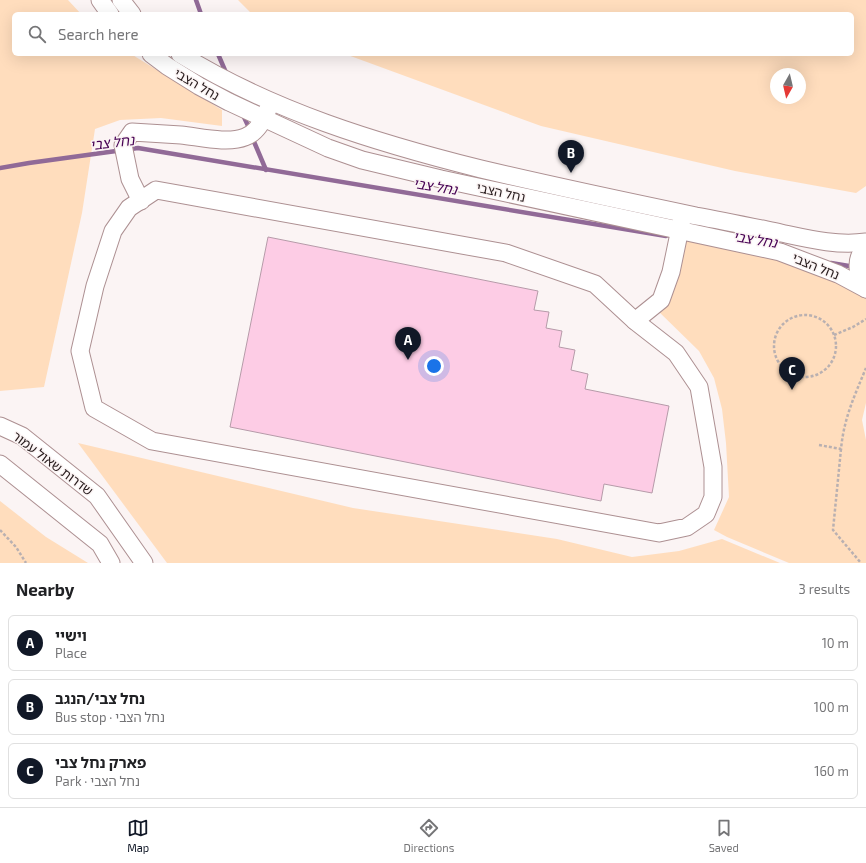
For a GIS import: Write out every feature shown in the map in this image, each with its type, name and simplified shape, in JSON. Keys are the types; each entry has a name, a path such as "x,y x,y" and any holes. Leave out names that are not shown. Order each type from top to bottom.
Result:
{"street":[{"path":"100,0 109,12"},
{"path":"121,0 130,12"},
{"name":"נחל הצבי","path":"154,56 199,86 328,148 362,160 448,181 780,252 838,274 866,289"},
{"name":"נחל הצבי","path":"183,56 236,86 270,101 355,133 410,150 576,191 824,242 866,242"},
{"path":"140,201 130,179 123,145 132,132 236,140 253,133 264,118 270,101"},
{"path":"156,190 506,253 595,284 635,321 676,353 699,387 713,467 713,497 706,514 688,527 659,533 152,441 94,408 80,351 95,286 113,231 129,208 140,201 156,190"},
{"path":"635,321 661,300 670,272 683,213"},
{"path":"866,248 863,250 859,260 858,270 860,280 866,289"},
{"name":"שדרות שאול עמור","path":"0,426 22,436 97,496 144,563"},
{"path":"0,464 100,544 111,563"}],"path":[{"path":"800,315 811,315 821,319 829,326 834,335 836,345 835,355 831,364 824,372 815,376 805,378 786,372 774,355 773,344 776,334 782,325 790,319 800,315"},
{"path":"834,335 853,327 866,319"},
{"path":"861,563 832,530 843,430 849,406 866,368"},
{"path":"819,444 841,449"},
{"path":"0,530 16,547 26,563"}],"shaded area":[{"path":"0,0 68,0 79,12 12,12 12,56 134,56 222,110 222,126 161,118 120,120 95,129 82,213 44,387 0,391"},
{"path":"238,0 866,0 866,186 856,193 735,171 541,126 350,56 854,56 854,12 250,12"},
{"path":"683,236 764,252 866,294 866,403 862,420 866,440 866,563 789,563 714,530 729,497 726,443 722,409 714,378 699,351 655,308"},
{"path":"78,443 353,508 557,539 632,557 679,551 722,539 780,563 167,563"},
{"path":"0,501 46,537 88,563 0,563"}],"building":[{"path":"268,237 538,291 534,310 549,312 546,328 562,331 559,347 575,350 571,370 588,374 585,389 669,406 652,493 604,484 601,501 230,427"}],"waterway":[{"path":"196,0 200,12"},
{"path":"219,56 227,75"},
{"path":"243,115 250,130"},
{"path":"252,137 266,170"},
{"name":"נחל צבי","path":"0,168 138,148 666,236"},
{"name":"נחל צבי","path":"831,263 855,267"}],"place":[{"name":"נחל צבי/הנגב","path":"571,173"},
{"name":"וישיי","path":"408,360"},
{"name":"פארק נחל צבי","path":"792,390"}]}
